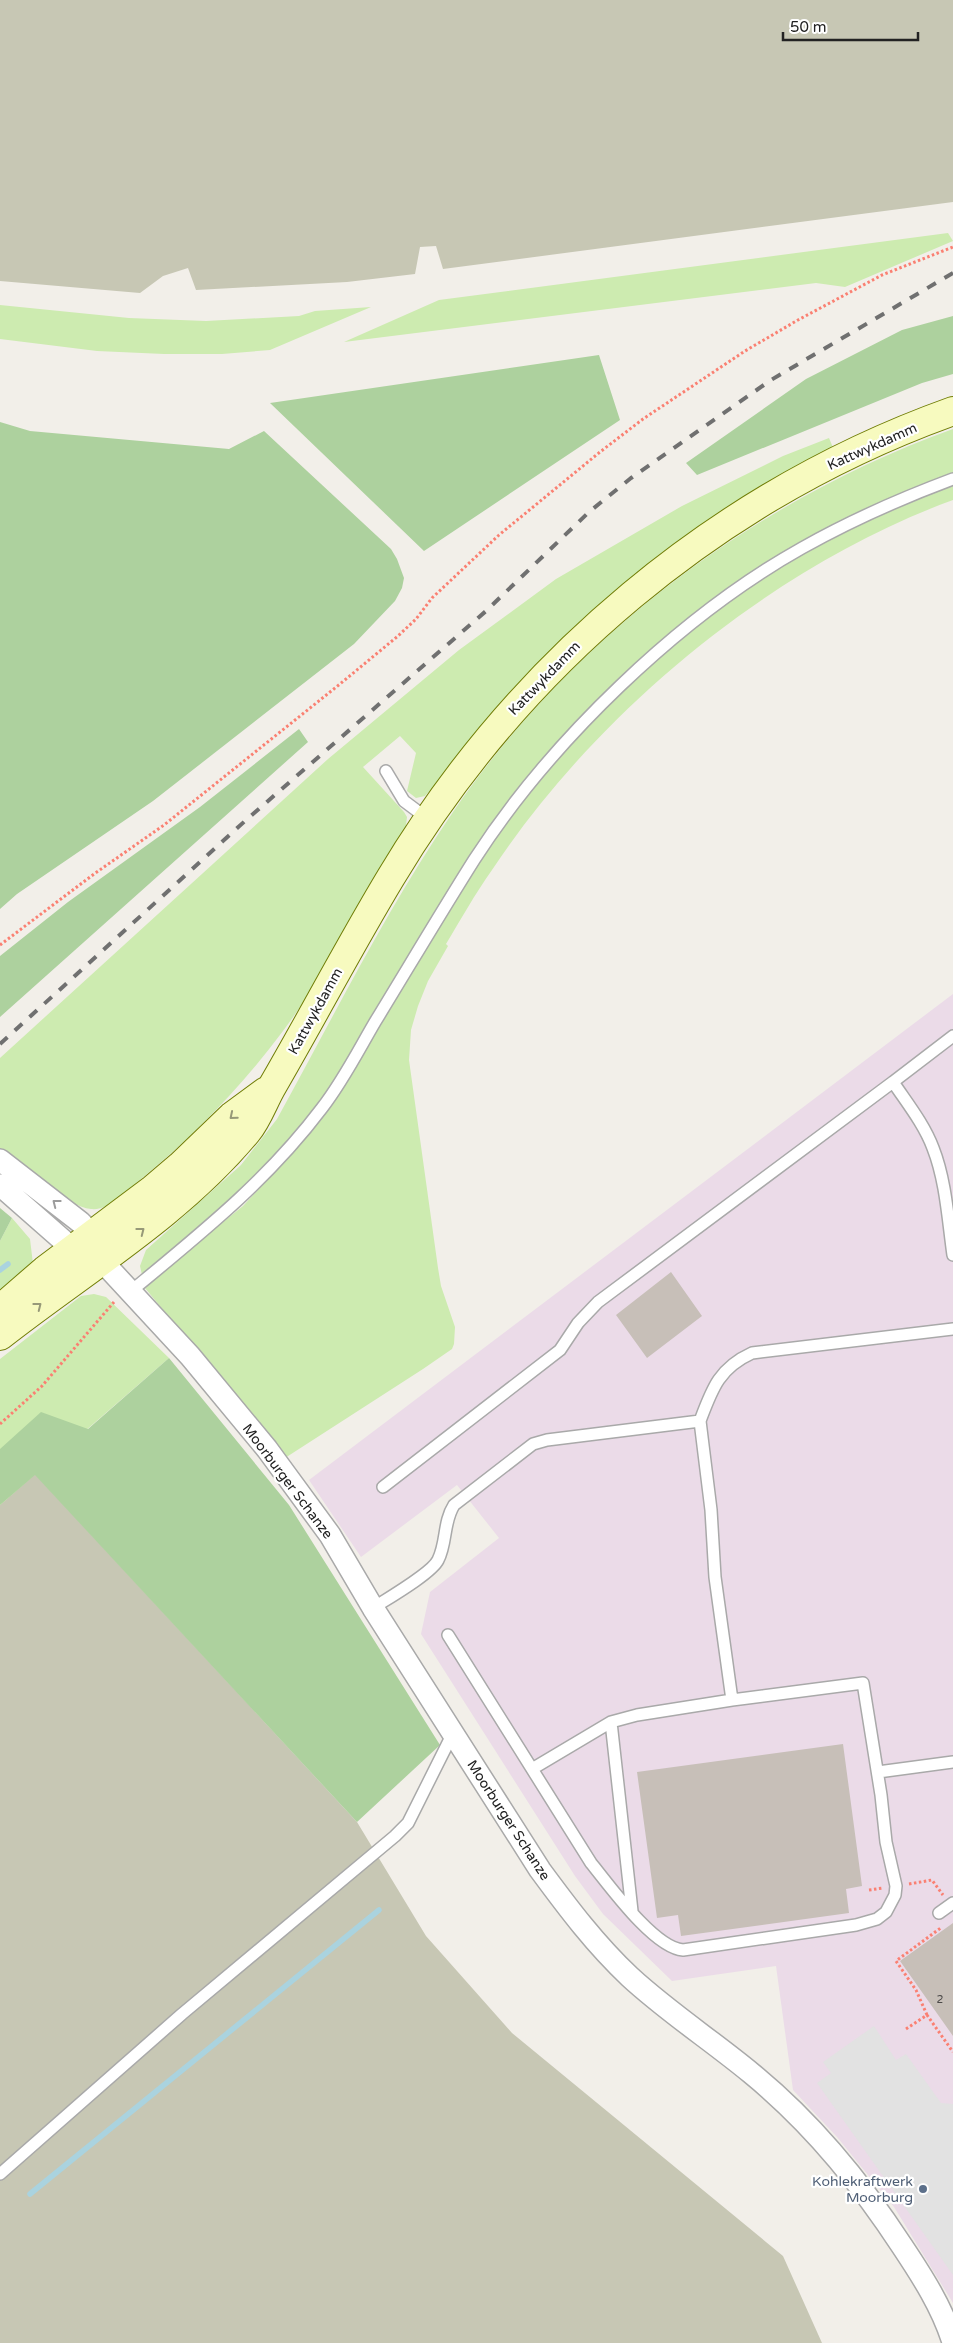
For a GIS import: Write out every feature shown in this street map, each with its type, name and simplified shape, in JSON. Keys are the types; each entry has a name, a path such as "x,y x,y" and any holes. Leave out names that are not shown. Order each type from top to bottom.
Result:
{"main road":[{"name":"Kattwykdamm","path":"0,1336 52,1295 102,1261 173,1206 223,1160 251,1128 360,930 428,819 456,780 522,699 592,628 661,571 747,511 790,485 897,433 953,411"},
{"name":"Kattwykdamm","path":"0,1309 45,1270 84,1242 180,1166 232,1116 272,1087"},
{"path":"84,1242 100,1247 102,1261"}],"street":[{"path":"0,1160 66,1210 84,1242"},
{"path":"0,1185 84,1242"},
{"name":"Moorburger Schanze","path":"102,1261 190,1356 267,1448 330,1535 373,1608 540,1870 596,1944 664,2007 750,2072 796,2112 840,2159 880,2212 924,2280 953,2342"}],"lane":[{"path":"130,1292 239,1201 282,1158 317,1114 349,1068 432,928 487,842 526,788 580,727 636,671 692,624 801,549 856,521 953,479"},
{"path":"386,771 404,801 428,819"},
{"path":"383,1486 560,1350 578,1323 598,1302 953,1036"},
{"path":"893,1082 925,1130 940,1168 953,1255"},
{"path":"732,1700 715,1577 711,1510 700,1421 712,1389 723,1373 736,1360 752,1353 953,1329"},
{"path":"373,1608 434,1566 442,1549 449,1512 454,1505 533,1444 547,1440 700,1421"},
{"path":"448,1635 532,1769 591,1863 654,1935 669,1947 683,1950 856,1925 877,1919 886,1912 896,1895 896,1886 886,1842 878,1772 863,1683 636,1715 611,1722 532,1769"},
{"path":"611,1722 632,1911"},
{"path":"0,2174 182,2014 395,1836 408,1823 453,1733"},
{"path":"878,1772 953,1762"},
{"path":"938,1913 951,1904"}],"path":[{"path":"0,945 94,874 164,825 398,636 416,619 432,598 499,535 643,419 705,377 798,320 882,275 953,247"},
{"path":"0,1424 42,1386 112,1304 130,1292"},
{"path":"869,1890 932,1880 951,1904"},
{"path":"947,1924 896,1961 916,1990 927,2015 953,2052"},
{"path":"906,2029 927,2015"}],"shaded area":[{"path":"0,0 953,0 953,202 443,269 436,246 420,247 415,274 347,282 196,290 188,268 163,276 140,293 0,281"},
{"name":"Kohlekraftwerk Moorburg","path":"953,994 953,2303 894,2207 837,2137 793,2090 776,1966 672,1981 603,1914 575,1876 421,1634 430,1592 499,1538 457,1485 361,1557 309,1480"},
{"path":"35,1474 357,1822 426,1936 512,2033 783,2256 822,2343 0,2343 0,1505"},
{"name":"Kohlekraftwerk Moorburg","path":"874,2026 896,2060 906,2054 941,2103 953,2104 953,2275 817,2083 831,2073 823,2062"}],"green space":[{"path":"948,233 953,241 845,287 816,283 344,342 439,300"},
{"path":"0,305 129,318 206,321 299,316 315,311 371,307 270,350 222,354 164,354 97,351 0,339"},
{"path":"953,316 953,374 922,383 697,475 686,463 806,379 902,330"},
{"path":"599,355 620,420 424,551 270,403"},
{"path":"0,422 30,431 229,449 264,431 391,549 404,578 402,588 395,601 354,644 153,801 17,894 0,909"},
{"path":"953,429 953,500 886,528 820,563 756,604 695,650 637,700 583,754 535,811 480,888 446,944 448,946 428,981 411,1030 409,1060 438,1268 441,1286 455,1327 454,1344 452,1349 423,1369 285,1458 145,1288 146,1284 243,1206 299,1146 328,1108 206,1225 142,1275 140,1266 146,1250 241,1165 277,1119 361,964 429,849 453,812 501,748 553,689 611,633 673,582 739,536 808,494 880,459"},
{"path":"829,438 834,450 711,520 653,562 590,616 425,796 416,798 407,791 416,753 400,736 363,767 404,812 407,817 405,834 332,959 283,1031 217,1109 180,1145 124,1194 105,1207 98,1209 81,1206 57,1193 0,1148 0,1058 328,759 459,650 556,579 682,506 783,456"},
{"path":"299,729 308,742 0,1017 0,956 68,902 200,807"},
{"path":"0,1208 12,1218 0,1241"},
{"path":"12,1218 30,1239 33,1264 0,1300 0,1241"},
{"path":"94,1294 106,1297 169,1358 0,1505 0,1359 81,1296"},
{"path":"169,1358 289,1505 440,1745 357,1822 35,1475 0,1505 0,1449 41,1412 88,1429"}],"building":[{"path":"671,1272 702,1316 647,1358 616,1315"},
{"path":"843,1744 862,1886 846,1889 849,1913 681,1936 678,1915 657,1918 637,1772"},
{"path":"953,1923 953,2036 900,1961"}],"waterway":[{"path":"0,1270 8,1264"},
{"path":"30,2194 379,1910"}],"railway":[{"path":"0,1044 245,821 486,611 589,512 631,478 771,380 953,273"}],"place":[{"name":"Kohlekraftwerk Moorburg","path":"923,2189"}]}
